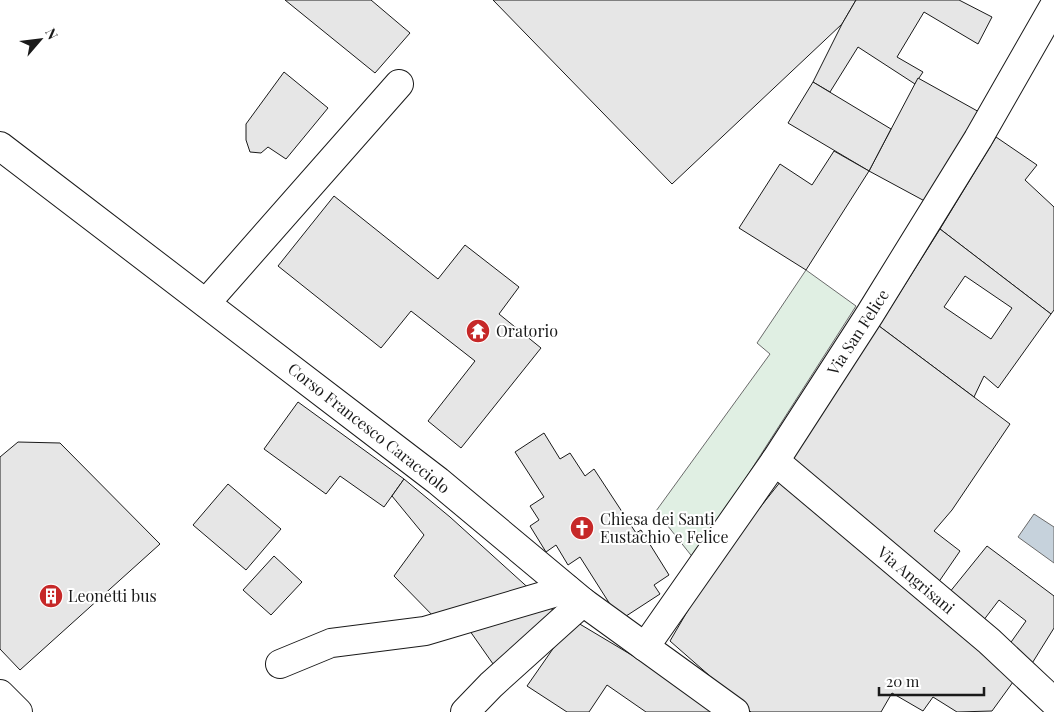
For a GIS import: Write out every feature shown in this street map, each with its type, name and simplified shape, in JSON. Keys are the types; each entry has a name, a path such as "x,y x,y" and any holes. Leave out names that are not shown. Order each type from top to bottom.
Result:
{"street":[{"name":"Via San Felice","path":"645,646 775,461 870,314 968,156 1054,6"},
{"path":"206,303 399,84"},
{"name":"Corso Francesco Caracciolo","path":"0,146 438,481 575,596 736,712"},
{"name":"Via Angrisani","path":"775,461 989,641 1054,702"},
{"path":"280,664 331,643 425,631 575,596"},
{"path":"465,712 575,596"},
{"path":"0,694 18,712"}],"green space":[{"path":"806,270 856,306 694,559 656,511 770,354 757,343"}],"shaded area":[{"path":"1034,514 1054,527 1054,563 1018,537"}],"building":[{"path":"285,0 371,0 410,33 375,73"},
{"path":"493,0 856,0 842,24 672,184"},
{"path":"856,0 959,0 992,17 978,44 924,12 897,57 923,72 915,84 858,47 830,92 813,82"},
{"path":"284,72 328,108 286,159 268,147 261,153 250,152 246,140 246,124"},
{"path":"918,78 981,113 932,205 869,171"},
{"path":"813,82 891,129 869,171 788,123"},
{"path":"996,137 1037,165 1025,180 1054,207 1054,310 1051,314 940,229"},
{"path":"834,151 869,171 806,270 739,228 780,164 812,185"},
{"name":"Oratorio","path":"334,196 438,279 465,245 519,287 499,314 541,348 461,448 428,421 475,361 411,311 381,348 278,266"},
{"path":"940,229 1051,314 998,388 984,376 974,397 879,326","holes":["965,276 1012,308 991,339 944,307"]},
{"path":"879,326 1010,424 952,510 934,531 960,551 938,583 790,461"},
{"path":"298,402 404,479 384,507 340,476 326,494 264,449"},
{"name":"Chiesa dei Santi Eustachio e Felice","path":"544,433 560,459 570,453 585,476 594,469 636,533 641,530 669,575 654,585 660,594 620,620 580,557 568,565 556,545 546,552 530,526 539,520 530,506 544,497 515,452"},
{"name":"Leonetti bus","path":"18,442 60,443 160,544 20,670 0,649 0,457"},
{"path":"404,479 450,517 534,593 440,623 394,576 424,535 392,496"},
{"path":"781,481 995,656 1013,682 992,711 957,712 933,697 923,711 892,693 881,712 751,712 670,641 715,564"},
{"path":"228,484 281,529 246,570 193,525"},
{"path":"987,546 1054,596 1054,628 1031,665 1009,645 1026,621 999,600 983,621 949,593"},
{"path":"274,556 302,582 271,615 243,590"},
{"path":"544,603 559,615 498,671 465,624"},
{"path":"573,620 655,669 717,712 646,712 607,685 589,712 567,712 527,686"}],"place":[{"name":"Oratorio","path":"478,331"},
{"name":"Chiesa dei Santi Eustachio e Felice","path":"582,528"},
{"name":"Leonetti bus","path":"51,596"}]}
